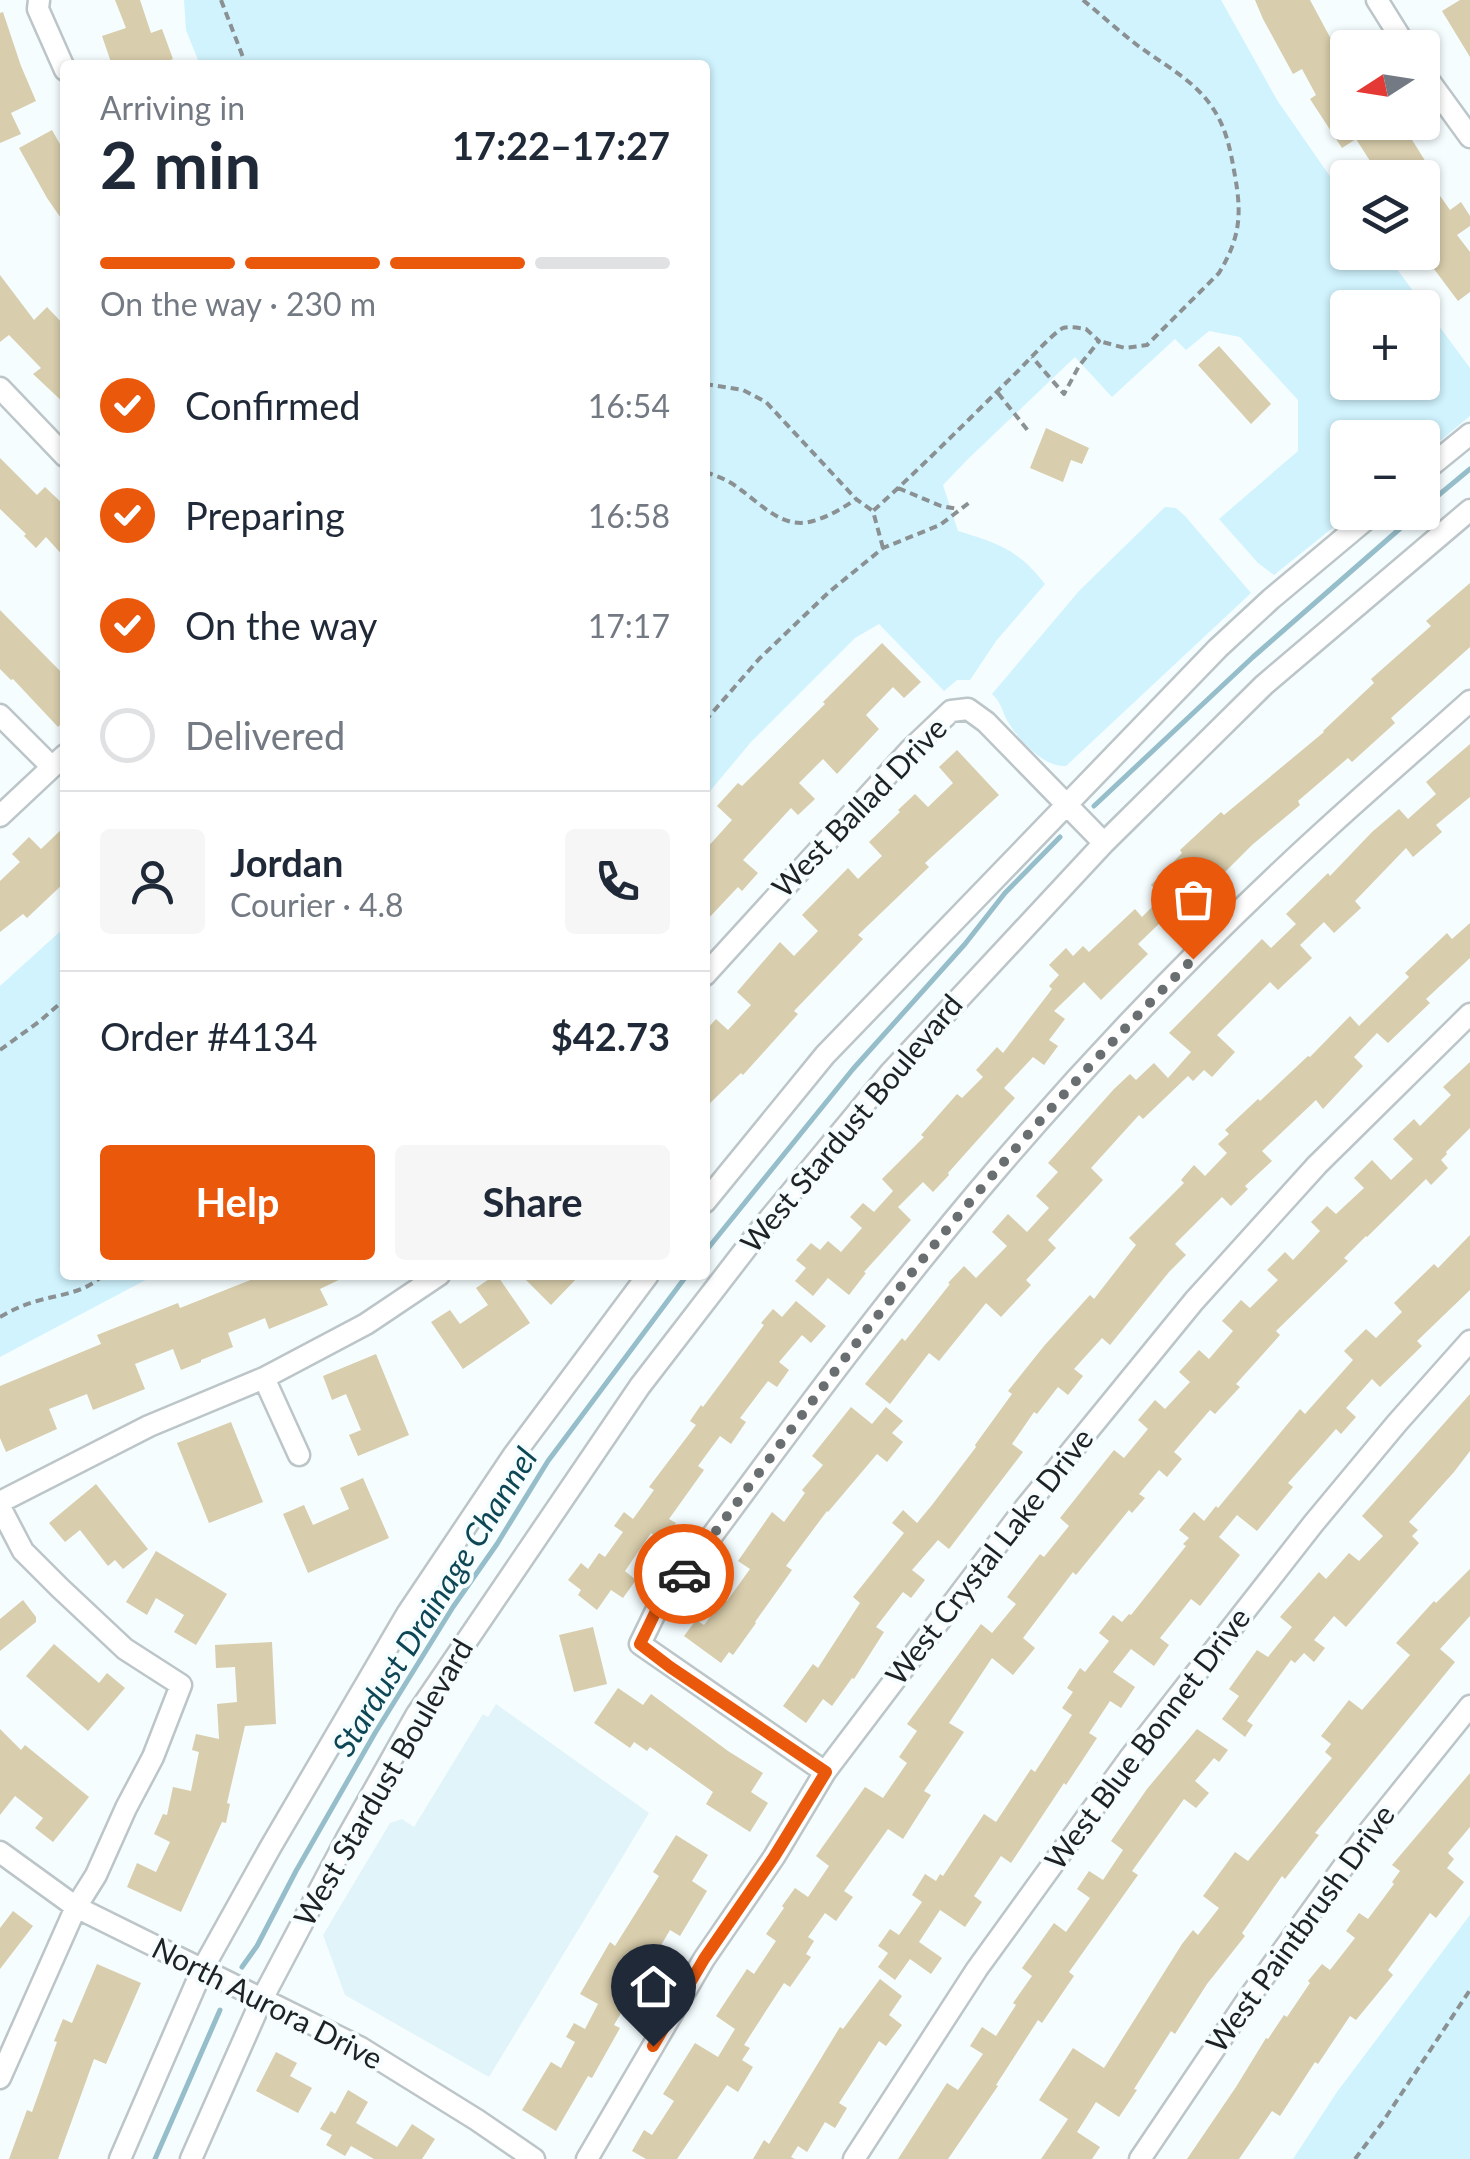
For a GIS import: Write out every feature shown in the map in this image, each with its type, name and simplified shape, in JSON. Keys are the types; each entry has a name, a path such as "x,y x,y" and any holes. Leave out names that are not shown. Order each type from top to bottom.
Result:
{"street":[{"path":"39,0 38,9 61,60"},
{"path":"1378,0 1396,30"},
{"path":"1440,96 1470,137"},
{"path":"0,388 60,451"},
{"path":"1440,458 1470,434"},
{"name":"West Stardust Boulevard","path":"191,2159 255,1997 416,1714 640,1386 761,1229 890,1073 1104,843 1264,685 1470,510"},
{"name":"West Stardust Boulevard","path":"710,1196 824,1054 1218,648 1353,530"},
{"path":"826,1772 640,1644 655,1613 916,1267 998,1168 1123,1030 1239,912 1470,701"},
{"name":"West Ballad Drive","path":"710,969 842,822 952,712 968,709 986,722 1066,804"},
{"path":"0,715 58,761 0,816"},
{"path":"1066,804 1104,843"},
{"name":"West Crystal Lake Drive","path":"587,2159 704,1959 826,1772 1024,1508 1194,1301 1318,1164 1470,1014"},
{"path":"0,2078 76,1907 96,1876 154,1757 181,1685 125,1649 60,1588 23,1550 0,1504 149,1426 264,1378 366,1324 431,1280"},
{"path":"120,2159 210,1974 407,1614 513,1456 644,1280"},
{"name":"West Blue Bonnet Drive","path":"854,2159 978,1968 1128,1759 1313,1524 1470,1341"},
{"path":"264,1378 299,1454"},
{"name":"West Paintbrush Drive","path":"1140,2159 1248,1999 1367,1834 1470,1706"},
{"name":"North Aurora Drive","path":"0,1852 76,1907 360,2048 534,2159"}],"path":[{"path":"221,0 244,60"},
{"path":"873,511 1066,327 1086,328 1098,341 1118,348 1142,347 1220,273 1236,237 1240,206 1221,122 1190,82 1135,44 1084,0"},
{"path":"1032,358 1064,394 1098,341"},
{"path":"710,385 743,390 766,402 856,499 873,511 883,548"},
{"path":"997,392 1029,432"},
{"path":"710,473 739,488 772,513 794,522 815,521 856,499"},
{"path":"898,488 958,509"},
{"path":"710,714 759,659 829,592 883,548 940,525 970,502"},
{"path":"0,1050 60,1003"},
{"path":"0,1318 16,1308 85,1289 97,1280"},
{"path":"1354,2159 1470,1990"}],"shaded area":[{"path":"184,0 1221,0 1277,100 1330,176 1330,270 1398,270 1412,290 1330,290 1330,400 1440,400 1440,327 1470,368 1470,416 1440,441 1440,420 1330,420 1330,530 1274,575 1258,563 1219,519 1298,451 1298,400 1240,337 1209,331 1186,350 1175,339 1112,397 1075,357 943,485 958,531 1007,549 1045,584 996,641 970,680 957,680 944,691 879,624 855,638 751,742 710,791 710,60 198,60 186,30"},
{"path":"1165,507 1176,508 1185,516 1251,593 1066,766 1050,762 1019,737 992,694 1079,591"},
{"path":"60,932 60,1280 146,1280 0,1357 0,986"},
{"path":"496,1704 649,1813 489,2077 345,1995 323,1935 390,1823 402,1819 414,1827 483,1714 488,1717"},
{"path":"1470,1915 1470,2159 1293,2159 1337,2092"}],"building":[{"path":"115,0 140,0 151,33 162,29 173,59 110,60 102,36 126,28"},
{"path":"1255,0 1310,0 1330,37 1330,130 1310,99 1316,95 1302,69 1293,74"},
{"path":"1460,0 1470,0 1470,57 1442,11"},
{"path":"3,12 36,101 11,113 21,134 0,143 0,13"},
{"path":"52,130 60,144 60,217 47,198 19,148"},
{"path":"1337,140 1354,140 1342,148"},
{"path":"1357,140 1412,140 1425,160 1369,160"},
{"path":"1440,196 1450,210 1461,202 1470,216 1470,226 1457,235 1470,252 1470,292 1458,301 1435,270 1440,270"},
{"path":"0,275 34,320 47,307 60,321 60,399 33,374 41,368 9,335 0,342"},
{"path":"1219,346 1271,404 1251,424 1198,365"},
{"path":"1046,428 1089,448 1082,464 1071,460 1063,482 1030,468"},
{"path":"0,458 37,495 45,487 60,501 60,552 46,537 36,548 0,509"},
{"path":"1470,583 1470,647 1391,718 1395,723 1352,762 1348,758 1298,801 1300,805 1252,845 1169,928 1162,921 1138,944 1148,954 1101,1000 1084,982 1054,1011 1065,1019 1049,1040 1058,1046 1044,1065 1033,1057 1004,1088 1015,1098 933,1192 923,1182 898,1207 911,1220 864,1272 849,1295 828,1278 813,1296 795,1281 806,1268 796,1260 811,1243 820,1250 828,1241 841,1252 862,1228 850,1217 863,1203 874,1212 893,1191 882,1179 924,1137 921,1135 957,1094 962,1098 983,1077 976,1070 997,1047 1003,1053 1052,989 1049,986 1059,975 1049,965 1066,948 1073,956 1083,946 1089,952 1135,909 1142,917 1162,897 1151,885 1182,853 1180,850 1221,812 1224,815 1324,732 1374,683 1371,679 1431,626 1426,621"},
{"path":"0,610 60,671 60,725 58,727 0,669"},
{"path":"882,643 921,682 904,698 893,687 866,715 879,729 837,774 823,759 799,783 815,799 798,815 791,808 743,860 758,873 742,891 738,887 710,917 710,844 732,820 717,806 738,783 742,786"},
{"path":"1470,744 1470,797 1436,825 1442,832 1413,857 1406,848 1355,901 1361,908 1334,933 1324,922 1300,945 1312,958 1278,990 1270,982 1217,1035 1235,1052 1212,1077 1204,1070 1193,1081 1188,1076 1143,1119 1139,1115 1091,1168 1103,1180 1048,1240 1056,1248 1026,1280 1031,1285 1001,1317 986,1303 939,1361 929,1353 890,1404 865,1384 902,1338 905,1341 964,1266 976,1278 1007,1246 992,1232 1008,1214 1027,1232 1049,1208 1036,1196 1058,1172 1048,1163 1114,1089 1130,1074 1136,1080 1154,1063 1168,1078 1191,1052 1169,1033 1262,939 1271,948 1296,924 1286,914 1372,832 1399,809 1408,819 1436,794 1426,782"},
{"path":"957,750 999,795 925,863 929,867 858,935 863,939 794,1011 798,1014 743,1075 710,1103 710,1026 716,1019 728,1030 751,1005 737,992 780,942 794,956 818,931 802,915 848,868 858,879 882,856 869,842 898,810 915,794 928,807 953,783 939,767"},
{"path":"60,831 60,887 27,918 23,914 0,932 0,881 20,862 12,854 29,837 41,849"},
{"path":"1470,923 1470,958 1426,999 1430,1003 1388,1043 1377,1033 1354,1057 1363,1066 1323,1109 1316,1100 1262,1151 1272,1161 1245,1186 1248,1189 1231,1206 1222,1197 1175,1244 1186,1255 1110,1345 1102,1338 1074,1369 1083,1376 1068,1395 1058,1387 1037,1414 1034,1412 1012,1444 1023,1452 949,1549 938,1540 912,1570 925,1580 911,1598 903,1592 876,1627 884,1632 832,1706 823,1699 806,1723 783,1706 813,1664 818,1668 860,1603 853,1597 904,1533 892,1523 903,1510 917,1523 932,1505 1012,1394 1008,1391 1090,1295 1094,1299 1136,1245 1129,1238 1184,1183 1181,1180 1194,1165 1205,1176 1227,1153 1218,1144 1229,1134 1225,1130 1258,1099 1310,1057 1350,1016 1359,1026 1409,977 1405,973 1447,933 1452,939"},
{"path":"1470,1062 1470,1128 1441,1160 1448,1168 1431,1185 1426,1179 1276,1331 1280,1335 1236,1384 1240,1387 1215,1414 1210,1410 1174,1452 1182,1459 1167,1477 1159,1470 1139,1494 1145,1498 1132,1513 1129,1510 1076,1575 1073,1572 1023,1638 1035,1648 1013,1675 992,1658 949,1723 964,1732 924,1791 931,1795 903,1839 888,1829 844,1891 853,1897 836,1921 825,1913 808,1937 814,1941 806,1954 811,1957 790,1987 784,1983 744,2045 750,2048 742,2060 753,2067 738,2092 727,2085 677,2159 646,2159 632,2151 644,2130 652,2135 674,2101 663,2094 695,2043 718,2057 735,2029 716,2016 747,1969 754,1974 776,1941 766,1934 782,1906 795,1888 808,1897 829,1866 816,1856 865,1787 883,1798 907,1763 899,1757 917,1731 907,1724 981,1624 992,1633 1016,1604 1007,1597 1040,1554 1044,1557 1069,1526 1060,1518 1114,1450 1124,1458 1148,1429 1138,1420 1155,1400 1165,1409 1190,1382 1179,1372 1199,1350 1209,1359 1233,1331 1222,1321 1241,1300 1250,1308 1278,1280 1267,1270 1285,1252 1293,1260 1320,1231 1311,1222 1327,1206 1336,1214 1364,1188 1354,1178 1372,1160 1391,1180 1413,1159 1393,1139 1414,1119 1420,1126 1451,1095 1443,1087"},
{"path":"1470,1235 1470,1290 1417,1341 1422,1346 1380,1387 1372,1379 1346,1408 1356,1417 1341,1434 1336,1429 1288,1483 1293,1487 1257,1531 1237,1515 1219,1537 1240,1555 1200,1606 1191,1599 1160,1638 1169,1645 1154,1666 1131,1649 1113,1672 1135,1687 1121,1708 1110,1701 1089,1733 1097,1738 1066,1785 1011,1863 1001,1856 974,1896 982,1902 965,1927 940,1910 919,1942 942,1958 931,1974 910,1959 895,1980 878,1967 888,1953 878,1946 890,1929 899,1935 922,1902 912,1895 925,1874 936,1881 940,1874 943,1876 984,1814 996,1822 1031,1769 1035,1772 1072,1715 1062,1708 1073,1692 1067,1688 1080,1668 1085,1672 1109,1641 1099,1633 1113,1615 1122,1622 1131,1615 1186,1546 1183,1544 1189,1538 1179,1530 1194,1512 1204,1521 1218,1508 1300,1409 1305,1414 1353,1360 1344,1351 1366,1329 1376,1338 1402,1312 1394,1303 1434,1264 1438,1268"},
{"path":"250,1280 339,1280 320,1289 328,1305 269,1329 265,1318 228,1333 233,1347 201,1362 181,1370 173,1349 135,1364 145,1389 93,1410 87,1394 49,1409 57,1429 6,1452 0,1438 0,1386 101,1344 97,1335 178,1303 180,1308"},
{"path":"488,1280 500,1280 530,1323 463,1369 431,1322 450,1310 460,1324 488,1305 476,1288"},
{"path":"526,1280 575,1280 551,1305"},
{"path":"796,1301 826,1326 811,1343 802,1335 779,1362 789,1370 777,1387 768,1381 740,1418 746,1422 731,1444 720,1436 698,1466 704,1470 669,1519 676,1523 663,1542 651,1533 625,1571 636,1580 623,1598 611,1590 597,1610 578,1595 581,1590 568,1580 581,1563 588,1569 599,1553 605,1557 623,1532 614,1526 624,1512 633,1519 654,1490 649,1487 696,1425 690,1421 764,1325 761,1323 773,1309 782,1317"},
{"path":"376,1354 409,1435 358,1456 349,1435 361,1430 346,1394 332,1400 323,1376"},
{"path":"1470,1394 1470,1451 1409,1522 1418,1530 1412,1536 1419,1543 1346,1627 1334,1616 1314,1640 1325,1648 1314,1662 1304,1653 1295,1663 1291,1660 1247,1721 1253,1725 1245,1737 1222,1719 1239,1696 1229,1689 1257,1650 1268,1657 1292,1627 1280,1617 1319,1572 1326,1579 1349,1553 1359,1561 1383,1536 1362,1516"},
{"path":"851,1407 872,1424 886,1407 903,1421 892,1433 903,1442 887,1462 877,1454 827,1511 786,1566 792,1570 756,1623 733,1655 729,1652 721,1663 684,1636 696,1620 704,1625 723,1599 727,1601 750,1569 738,1561 772,1512 784,1522 805,1493 802,1490 823,1465 812,1456"},
{"path":"231,1422 263,1502 209,1523 177,1443"},
{"path":"363,1478 389,1538 308,1573 283,1514 304,1505 313,1525 349,1509 340,1488"},
{"path":"96,1484 148,1549 123,1569 115,1560 108,1566 80,1530 65,1542 49,1523"},
{"path":"156,1551 227,1594 196,1645 174,1632 184,1615 156,1598 147,1615 126,1602"},
{"path":"1470,1569 1470,1616 1440,1649 1455,1662 1315,1833 1319,1835 1285,1879 1282,1876 1242,1933 1245,1936 1207,1984 1175,2034 1171,2031 1119,2117 1096,2102 1077,2132 1100,2147 1092,2159 1041,2159 1068,2119 1039,2100 1073,2048 1104,2068 1182,1944 1193,1930 1198,1935 1219,1908 1203,1896 1235,1852 1248,1861 1332,1758 1325,1752 1331,1744 1321,1736 1349,1700 1362,1710 1410,1655 1396,1643"},
{"path":"23,1600 36,1622 0,1651 0,1619"},
{"path":"593,1627 607,1684 574,1692 559,1635"},
{"path":"272,1642 276,1724 245,1726 226,1823 222,1822 181,1912 127,1887 137,1863 156,1872 170,1842 154,1834 163,1814 167,1815 173,1787 191,1791 199,1752 192,1750 196,1734 219,1739 217,1704 237,1702 235,1667 216,1668 215,1645"},
{"path":"54,1644 99,1683 107,1673 125,1688 88,1731 26,1676"},
{"path":"618,1688 643,1705 651,1694 763,1773 751,1792 768,1803 750,1832 706,1804 713,1792 650,1747 647,1751 634,1742 630,1748 594,1723"},
{"path":"0,1729 21,1750 25,1745 89,1797 53,1842 35,1828 43,1818 15,1796 0,1815"},
{"path":"1197,1729 1228,1750 1219,1762 1214,1758 1195,1781 1209,1793 1196,1808 1184,1799 1132,1871 1138,1875 1069,1972 1074,1976 1042,2023 1038,2020 948,2159 898,2159 947,2083 958,2090 983,2054 970,2046 982,2027 996,2036 1032,1976 1022,1968 1054,1923 1066,1932 1090,1898 1077,1889 1089,1871 1103,1880 1123,1850 1111,1841 1147,1789"},
{"path":"1470,1773 1470,1827 1448,1853 1454,1859 1447,1868 1464,1882 1436,1918 1430,1913 1388,1970 1393,1975 1356,2020 1350,2016 1280,2116 1272,2111 1239,2159 1187,2159 1308,1981 1322,1964 1330,1970 1355,1938 1346,1931 1359,1913 1368,1919 1394,1884 1400,1871 1392,1865"},
{"path":"676,1835 708,1855 692,1881 707,1891 680,1936 670,1930 614,2025 620,2028 592,2078 588,2076 556,2131 522,2110 551,2062 561,2068 575,2042 566,2037 574,2023 585,2029 598,2004 580,1994 610,1942 615,1946 659,1876 653,1872"},
{"path":"13,1911 33,1926 0,1969 0,1928"},
{"path":"97,1964 141,1983 106,2064 94,2059 58,2159 9,2159 27,2110 32,2112 63,2019 72,2023"},
{"path":"880,1979 902,1996 889,2015 902,2025 886,2046 879,2041 839,2103 847,2108 835,2128 825,2122 807,2152 798,2146 791,2157 795,2159 753,2159 764,2140 769,2144 840,2027 843,2029"},
{"path":"276,2052 297,2063 290,2076 312,2088 298,2113 256,2091"},
{"path":"348,2090 368,2102 356,2123 397,2147 412,2124 435,2139 422,2159 374,2159 351,2146 345,2156 326,2145 332,2135 320,2129 331,2111 335,2114"}],"waterway":[{"name":"Stardust Drainage Channel","path":"1440,494 1470,469"},
{"name":"Stardust Drainage Channel","path":"1094,806 1253,657 1398,530"},
{"name":"Stardust Drainage Channel","path":"710,1246 853,1069 965,944 1005,893 1060,837"},
{"name":"Stardust Drainage Channel","path":"242,1967 375,1733 453,1607 548,1461 683,1280"},
{"name":"Stardust Drainage Channel","path":"155,2159 220,2010"}],"way so far":[{"path":"684,1574 916,1267 998,1168 1193,959"}],"route":[{"path":"653,2046 704,1959 826,1772 640,1644 655,1613 684,1574"}]}
